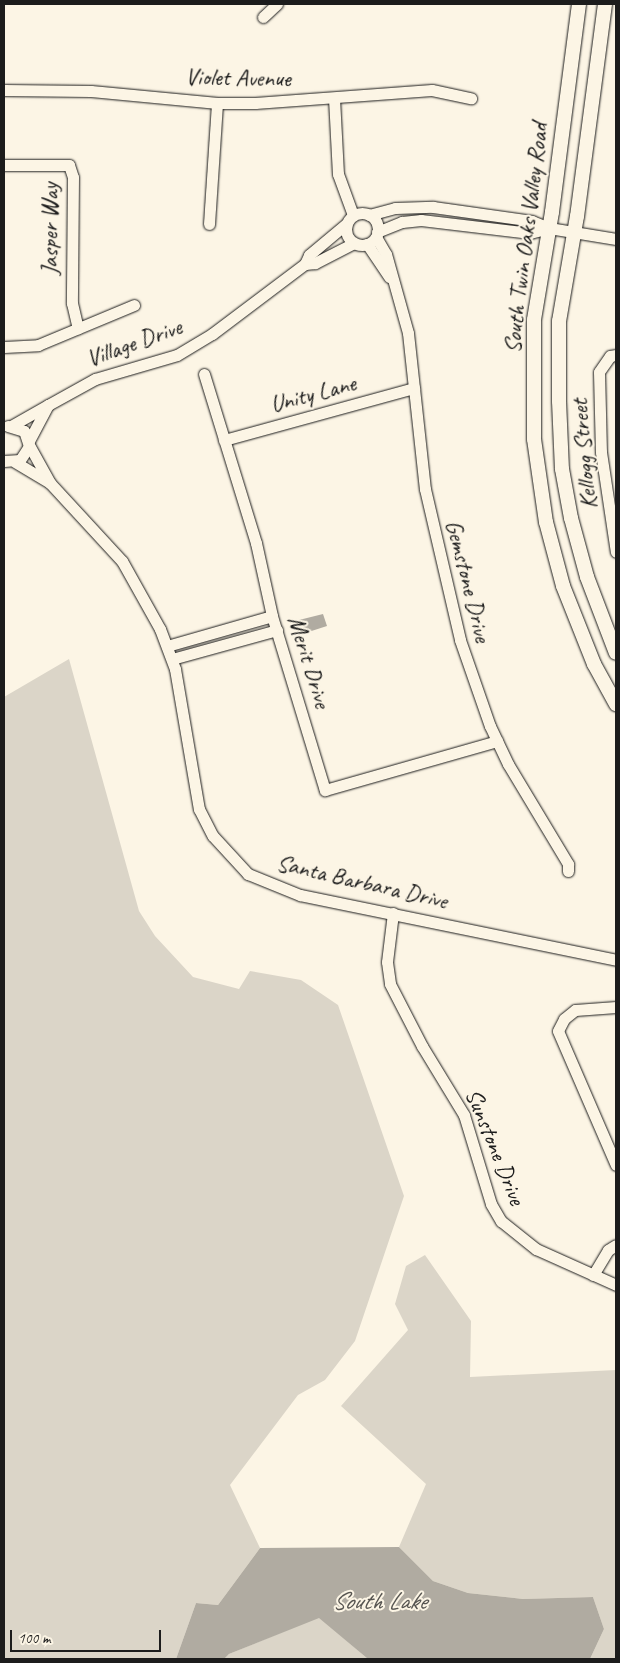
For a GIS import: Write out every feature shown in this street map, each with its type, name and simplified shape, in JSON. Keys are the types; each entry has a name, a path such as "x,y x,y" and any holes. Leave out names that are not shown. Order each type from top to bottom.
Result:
{"main road":[{"name":"South Twin Oaks Valley Road","path":"580,4 549,228 534,320 532,387 537,474 546,522 563,586 594,664 616,704"},
{"name":"South Twin Oaks Valley Road","path":"605,4 575,231 559,321 561,460 571,518 587,577 616,653"}],"street":[{"path":"263,17 277,4"},
{"name":"Violet Avenue","path":"4,90 91,91 217,103 334,98 432,90 471,98"},
{"path":"334,98 338,174 350,220 348,238 354,244 373,238 402,222 421,220 530,233 549,228"},
{"path":"209,224 217,103"},
{"name":"Jasper Way","path":"4,165 69,164 73,177 72,303 78,328"},
{"path":"350,220 395,208 434,207 532,221 549,228 616,239"},
{"path":"369,215 375,220 373,238"},
{"name":"Village Drive","path":"6,426 95,378 177,354 212,334 305,264 309,255 350,220"},
{"name":"Gemstone Drive","path":"373,238 391,281 408,333 424,489 460,640 497,741 568,864 568,871"},
{"name":"Village Drive","path":"305,264 315,264 354,244"},
{"path":"4,347 38,345 134,305"},
{"name":"Kellogg Street","path":"613,355 599,372 601,452 616,552"},
{"name":"Merit Drive","path":"204,374 256,543 272,616 326,790 497,741"},
{"name":"Unity Lane","path":"224,440 414,388"},
{"path":"9,462 25,456 29,443 48,405"},
{"path":"6,426 24,431 29,443"},
{"name":"Santa Barbara Drive","path":"29,443 50,482 122,561 167,646 183,706 192,782 199,808 213,836 231,858 248,874 282,890 616,960"},
{"name":"Santa Barbara Drive","path":"9,462 50,482"},
{"path":"167,646 272,616"},
{"path":"244,624 248,637"},
{"path":"172,659 277,630"},
{"name":"Sunstone Drive","path":"393,913 387,962 390,984 422,1046 464,1115 496,1212 501,1221 536,1250 616,1285"},
{"path":"616,1007 575,1010 564,1019 558,1031 613,1152 616,1164"},
{"path":"593,1275 608,1250 616,1245"}],"shaded area":[{"path":"69,659 139,911 155,936 193,977 239,989 250,971 301,980 338,1005 404,1196 355,1341 325,1380 298,1395 230,1485 260,1548 218,1605 196,1603 176,1659 4,1659 4,697"},
{"path":"425,1255 471,1321 470,1377 616,1370 616,1659 590,1659 604,1629 593,1597 523,1599 468,1593 433,1581 399,1547 426,1484 341,1406 408,1330 395,1304 406,1266"},
{"path":"319,1617 368,1659 224,1659 229,1654"}],"water":[{"path":"323,614 327,626 299,635 295,621"},
{"name":"South Lake","path":"399,1547 433,1581 468,1593 523,1599 593,1597 604,1629 590,1659 368,1659 319,1618 229,1654 224,1659 176,1659 196,1603 218,1605 260,1548"}]}
